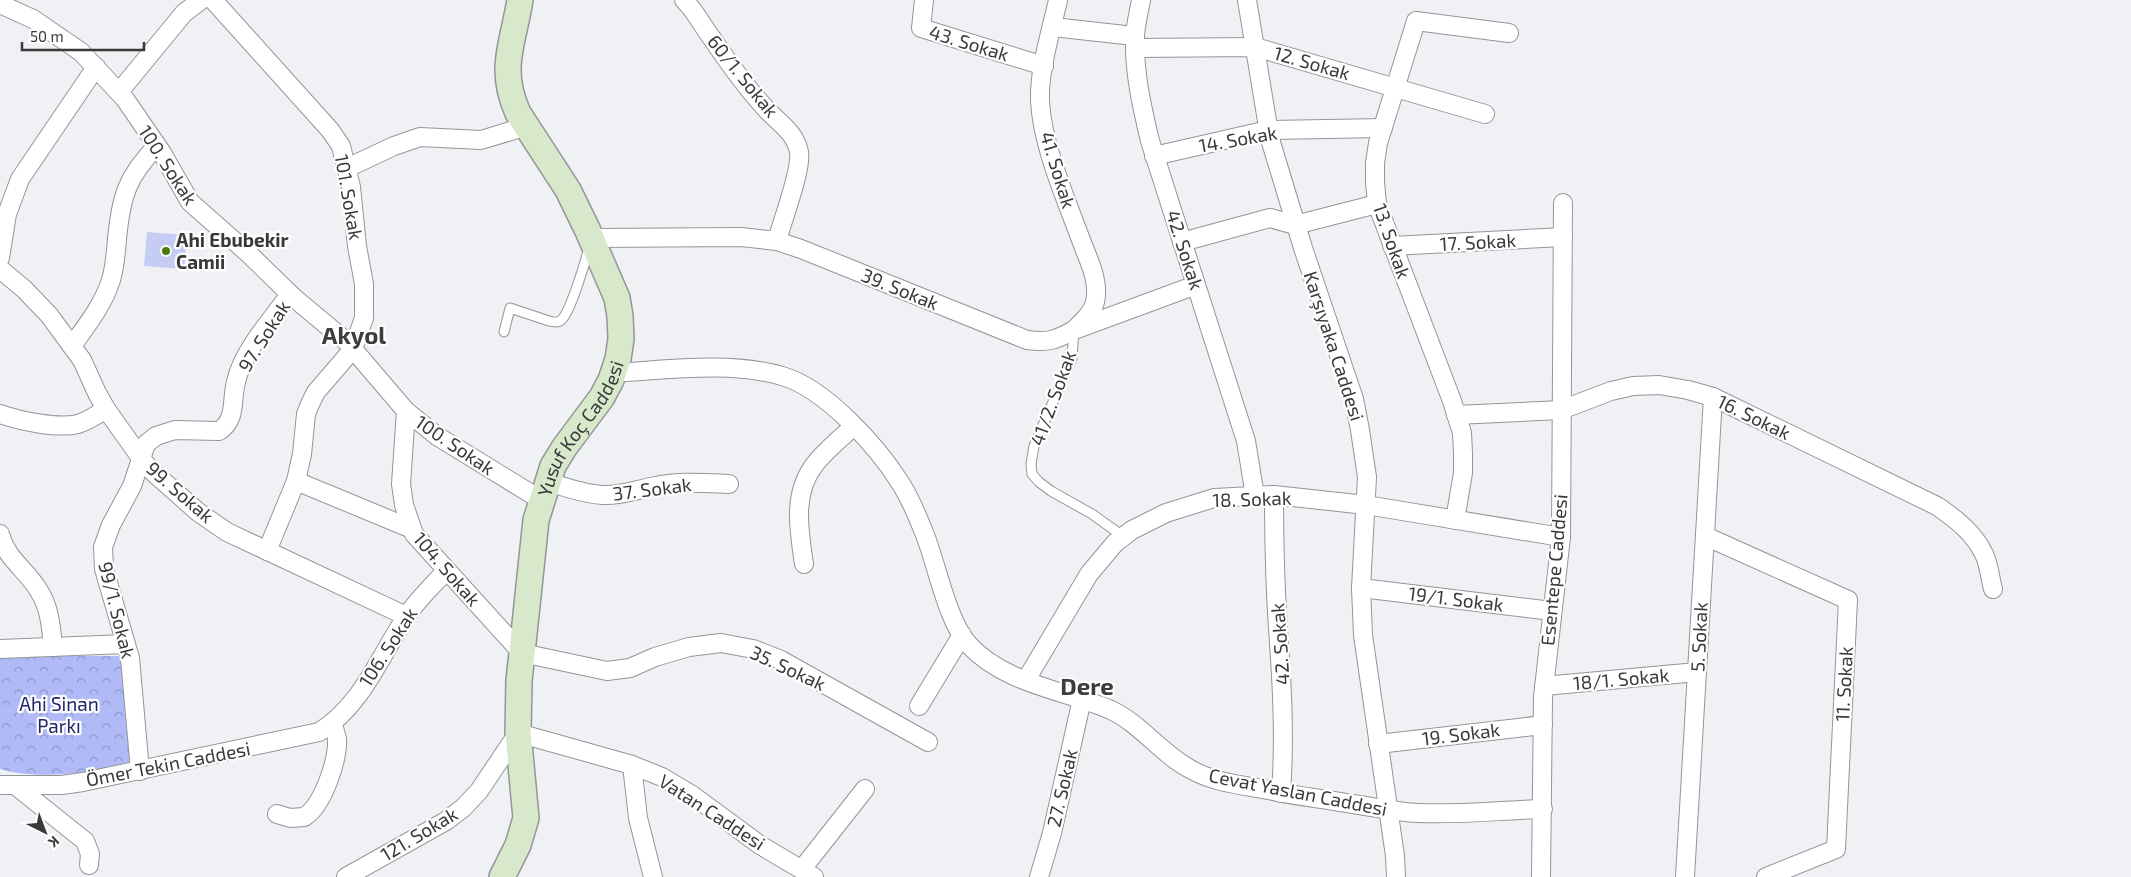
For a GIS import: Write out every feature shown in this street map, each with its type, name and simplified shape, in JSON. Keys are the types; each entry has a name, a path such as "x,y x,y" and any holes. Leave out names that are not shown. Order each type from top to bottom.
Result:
{"street":[{"path":"119,92 184,12 201,0"},
{"name":"101. Sokak","path":"213,0 330,130 341,146 347,168 364,284 364,318 353,349"},
{"name":"Yusuf Koç Caddesi","path":"509,871 526,818 518,733 522,653 535,527 544,491 554,466 564,448 602,397 613,372 619,352 620,316 617,298 592,238 568,190 512,100 507,70 520,0"},
{"name":"60/1. Sokak","path":"684,0 692,8 746,86 768,111 788,129 799,153 797,173 777,241"},
{"name":"43. Sokak","path":"924,0 921,28 1044,66"},
{"name":"41. Sokak","path":"1058,0 1044,66 1040,101 1044,130 1055,168 1094,278 1096,290 1095,304 1087,317 1074,330"},
{"name":"42. Sokak","path":"1141,0 1135,42 1135,63 1140,102 1154,156 1246,441 1255,496"},
{"name":"Karşıyaka Caddesi","path":"1247,0 1268,130 1281,181 1354,399 1367,477 1361,588 1362,635 1396,856 1396,877"},
{"name":"100. Sokak","path":"0,4 33,19 59,35 81,52 119,92 157,146 190,202 353,349 406,411 437,436 544,491"},
{"name":"13. Sokak","path":"1455,520 1463,473 1462,433 1377,204 1375,163 1394,87 1416,21 1509,34"},
{"name":"12. Sokak","path":"1052,26 1135,42 1255,47 1485,114"},
{"path":"0,258 7,214 20,179 96,68"},
{"path":"347,168 394,146 420,138 481,140 527,126"},
{"name":"14. Sokak","path":"1154,156 1268,130 1383,128"},
{"path":"72,346 105,296 116,262 120,217 125,193 140,164 157,146"},
{"name":"Esentepe Caddesi","path":"1542,877 1544,686 1560,537 1563,203"},
{"path":"1182,242 1270,218 1295,225 1377,204"},
{"name":"17. Sokak","path":"1392,246 1563,237"},
{"name":"39. Sokak","path":"592,238 741,238 777,241 1027,340 1044,342 1061,338 1074,330 1196,285"},
{"name":"99. Sokak","path":"0,269 50,315 82,360 106,409 141,457 154,473 198,512 227,532 406,616"},
{"name":"97. Sokak","path":"141,457 146,444 156,436 175,430 219,431 225,428 232,416 236,382 246,358 290,294"},
{"path":"267,551 296,481 302,454 306,414 310,404 316,392 353,349"},
{"name":"Cevat Yaslan Caddesi","path":"613,372 732,368 784,376 808,388 840,412 854,426 900,482 916,512 930,548 940,584 966,642 995,666 1026,680 1115,712 1170,757 1193,771 1214,780 1281,793 1388,809 1428,813 1543,809"},
{"name":"16. Sokak","path":"1456,415 1562,410 1611,391 1634,386 1658,384 1713,397 1937,506 1955,519 1973,536 1985,555 1993,589"},
{"name":"5. Sokak","path":"1685,877 1713,397"},
{"path":"0,414 53,425 76,425 106,409"},
{"name":"104. Sokak","path":"406,411 401,484 404,505 412,528 423,545 522,653"},
{"path":"804,564 798,518 801,493 815,464 854,426"},
{"name":"99/1. Sokak","path":"140,771 132,670 104,569 103,547 111,525 132,486 141,457"},
{"path":"296,481 412,528"},
{"name":"37. Sokak","path":"544,491 583,492 604,495 627,494 655,486 681,482 729,484"},
{"name":"42. Sokak","path":"1274,495 1275,567 1283,708 1281,793"},
{"name":"18. Sokak","path":"1026,680 1089,574 1102,557 1124,537 1145,523 1186,506 1214,498 1274,495 1366,505 1560,537"},
{"path":"0,534 9,556 31,580 46,605 53,647"},
{"name":"11. Sokak","path":"1705,536 1848,600 1836,849 1766,877"},
{"name":"106. Sokak","path":"332,724 359,692 382,660 406,616 446,571"},
{"name":"19/1. Sokak","path":"1361,588 1552,611"},
{"path":"920,706 962,635"},
{"name":"35. Sokak","path":"522,653 607,671 630,668 655,657 689,647 721,642 780,660 928,742"},
{"path":"0,648 126,644"},
{"name":"18/1. Sokak","path":"1544,686 1697,672"},
{"name":"27. Sokak","path":"1039,877 1052,833 1082,699"},
{"path":"277,814 290,818 304,817 316,805 336,758 337,739 332,724"},
{"name":"Ömer Tekin Caddesi","path":"8,786 62,785 140,771 289,740 319,732 332,724"},
{"name":"19. Sokak","path":"1378,744 1543,725"},
{"name":"Vatan Caddesi","path":"518,733 632,765 662,777 692,795 760,844 808,873"},
{"name":"121. Sokak","path":"346,877 446,821 463,808 479,792 518,733"},
{"path":"632,765 638,818 653,877"},
{"path":"8,786 85,841 90,854 89,865"},
{"path":"808,873 865,789"}],"lane":[{"path":"504,332 510,308 549,322 556,323 561,320 568,310 592,238"},
{"name":"41/2. Sokak","path":"1074,330 1072,358 1034,446 1030,464 1032,474 1051,491 1092,514 1124,537"}],"green space":[{"name":"Ahi Sinan Parkı","path":"0,656 125,656 131,767 49,775 16,773 0,769"}],"building":[{"name":"Ahi Ebubekir Camii","path":"147,232 187,235 184,269 144,266"}],"place":[{"name":"Ahi Ebubekir Camii","path":"166,251"}],"district":[{"name":"Akyol","path":"354,336"},
{"name":"Dere","path":"1087,687"}]}
